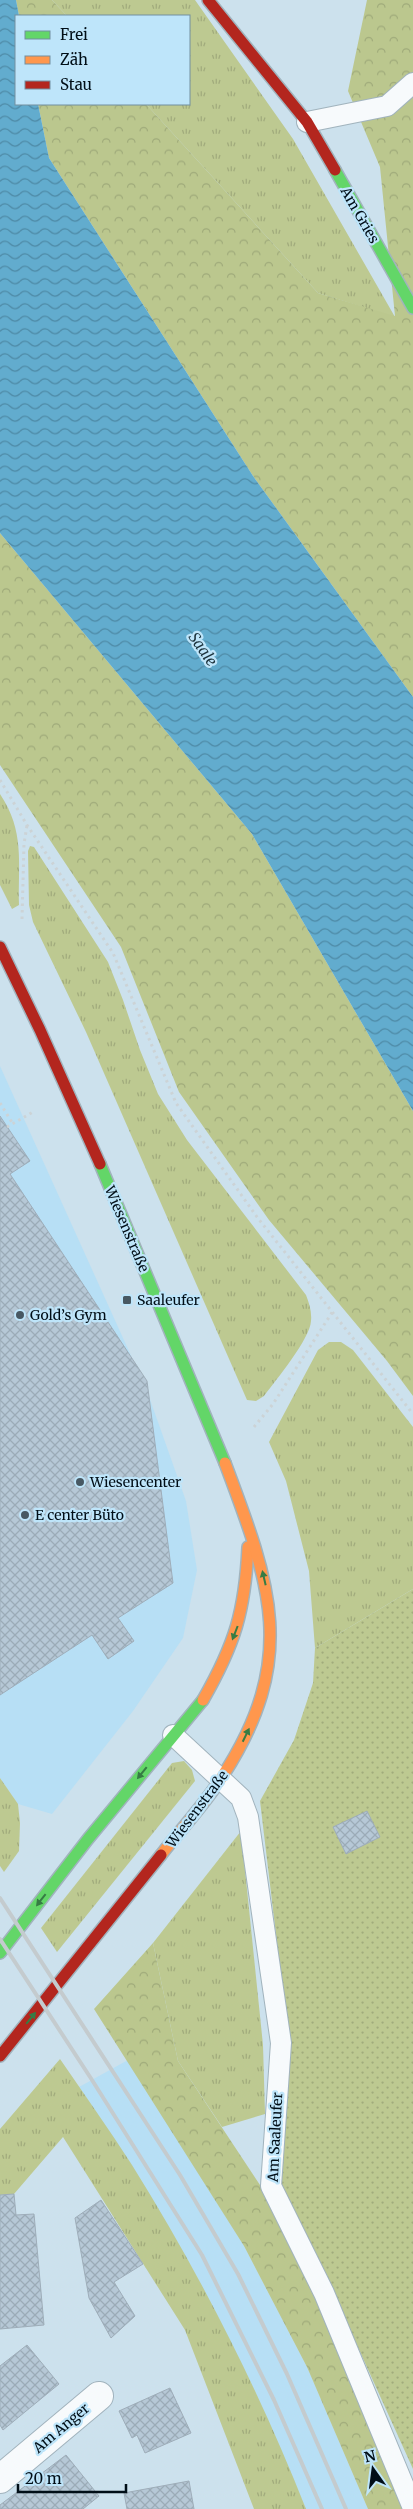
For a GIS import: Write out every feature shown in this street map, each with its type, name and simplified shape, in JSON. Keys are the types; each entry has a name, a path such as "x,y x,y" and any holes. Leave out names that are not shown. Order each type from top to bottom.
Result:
{"main road":[{"name":"Am Gries","path":"208,0 307,122 413,308"},
{"name":"Wiesenstraße","path":"0,947 69,1093 199,1394 262,1566 268,1592 272,1633 268,1670 260,1706 244,1741 222,1778 0,2056"},
{"name":"Wiesenstraße","path":"0,1953 88,1839 202,1701 224,1663 238,1625 246,1585 248,1553 244,1516"}],"street":[{"name":"Am Anger","path":"0,2480 99,2396"}],"lane":[{"path":"307,122 387,106 413,83"},
{"name":"Am Saaleufer","path":"173,1735 222,1778 241,1798 248,1817 281,2043 271,2186 324,2293 413,2508"}],"path":[{"path":"0,780 27,825 113,952 176,1103 257,1217 413,1414"},
{"path":"22,919 24,844 27,825"},
{"path":"0,1103 13,1124"},
{"path":"7,1126 33,1112"},
{"path":"254,1427 274,1404 332,1311"}],"shaded area":[{"name":"Wiesencenter","path":"0,1066 147,1391 186,1501 197,1570 183,1638 133,1711 52,1814 18,1804 0,1778"},
{"path":"128,2060 244,2246 307,2367 368,2509 306,2509 253,2388 196,2275 132,2166 79,2087"}],"green space":[{"path":"16,0 52,0 66,15 19,15"},
{"path":"52,0 195,0 293,139 395,317 318,293 147,105 190,105 190,15 66,15"},
{"path":"367,0 413,0 413,697 253,476 49,158 38,105 147,105 318,293 395,316 380,167 348,91"},
{"path":"0,533 252,834 413,1111 413,1396 387,1361 269,1220 179,1092 121,947 0,765"},
{"path":"0,794 8,808 17,834 19,905 12,909 0,885"},
{"path":"30,846 34,847 108,962 158,1094 187,1140 306,1295 311,1321 305,1338 292,1359 264,1396 256,1401 247,1400 86,1032 33,922 29,905 28,851"},
{"path":"329,1342 341,1342 353,1350 413,1427 413,1589 315,1648 309,1571 286,1481 269,1442 318,1350"},
{"path":"413,1589 413,2469 332,2290 279,2185 289,2043 260,1801 294,1740 313,1683 315,1648"},
{"path":"184,1761 192,1770 195,1781 57,1952 41,1928 172,1763"},
{"path":"0,1778 18,1804 20,1823 19,1851 4,1872 0,1866"},
{"path":"241,1831 263,2045 265,2114 222,2127 178,2061 153,1943"},
{"path":"153,1943 178,2061 264,2191 317,2297 404,2509 368,2509 307,2367 244,2246 94,2009"},
{"path":"60,2059 132,2165 181,2247 227,2333 269,2421 306,2509 254,2509 185,2330 63,2137 14,2194 0,2195 0,2129"}],"water":[{"name":"Saale","path":"0,0 16,0 19,15 15,15 15,105 38,105 49,158 253,476 413,697 413,1111 252,834 0,533"}],"building":[{"name":"Wiesencenter","path":"0,1116 30,1161 10,1174 147,1381 173,1583 118,1618 134,1641 108,1659 92,1635 0,1695"},
{"path":"367,1811 380,1837 346,1854 333,1827"},
{"path":"14,2194 16,2215 34,2214 44,2325 0,2329 0,2195"},
{"path":"101,2200 143,2264 114,2282 135,2316 111,2338 89,2298 75,2218"},
{"path":"27,2345 59,2384 3,2430 0,2425 0,2366"},
{"path":"170,2388 191,2433 145,2453 137,2435 132,2438 119,2411"},
{"path":"66,2455 99,2496 83,2509 0,2509 0,2505"},
{"path":"189,2481 194,2509 127,2509 124,2493"}],"railway":[{"path":"0,1898 180,2175 238,2274 287,2374 346,2509"},
{"path":"0,1939 92,2080 202,2255 274,2400 322,2509"}],"traffic: fast":[{"path":"335,170 413,308"},
{"path":"100,1164 225,1463"},
{"path":"0,1953 88,1839 203,1700"}],"traffic: slow":[{"path":"161,1855 201,1807 222,1777 246,1735 261,1695 269,1658 270,1622 265,1585 255,1547 225,1463"},
{"path":"203,1700 231,1644 241,1609 247,1570 248,1547"}],"traffic: jam":[{"path":"208,0 307,122 335,170"},
{"path":"0,947 40,1030 100,1164"},
{"path":"0,2056 161,1855"}],"place":[{"name":"Saaleufer","path":"127,1300"},
{"name":"Gold’s Gym","path":"20,1315"},
{"name":"Wiesencenter","path":"80,1482"},
{"name":"E center Büto","path":"25,1515"}]}
